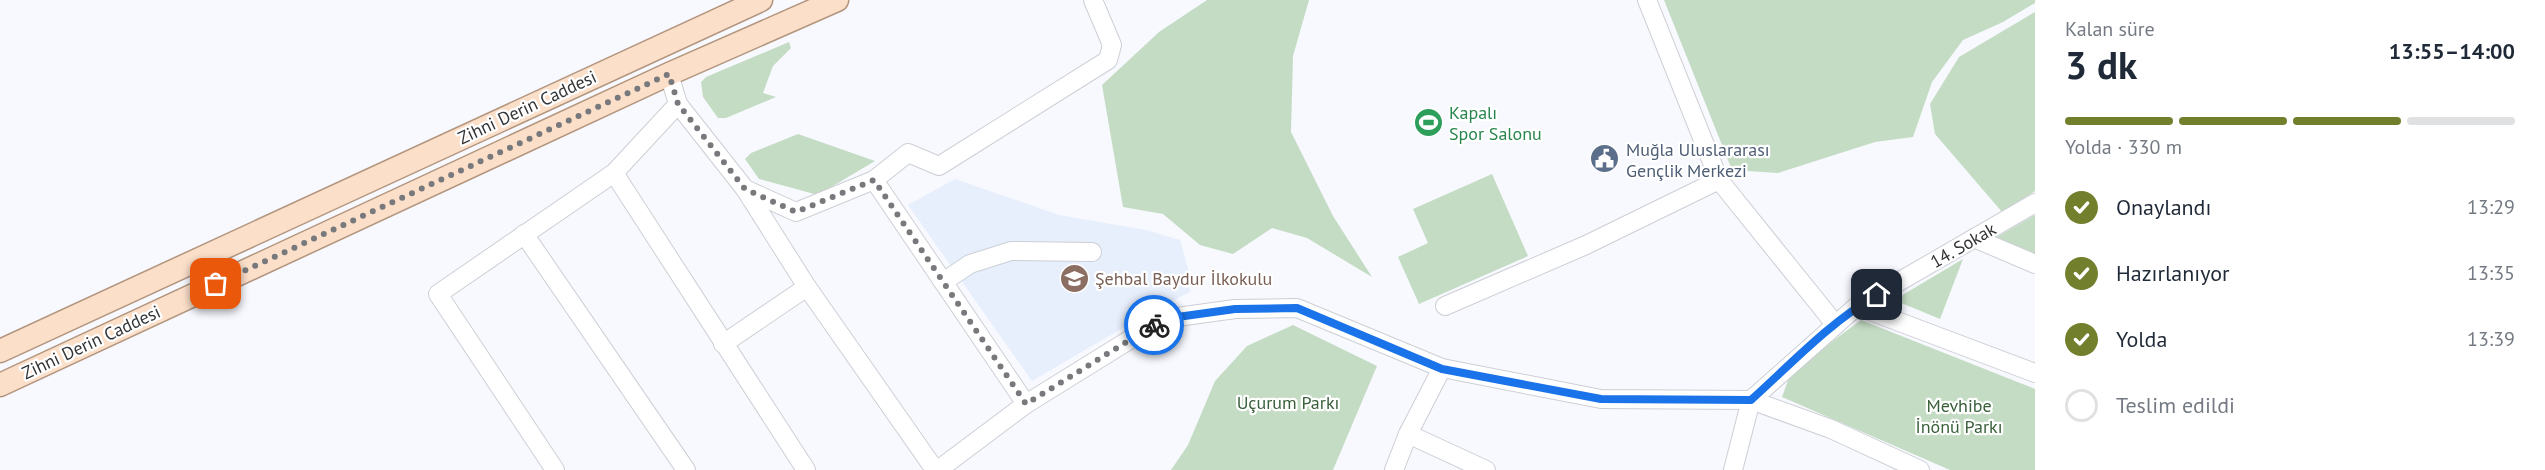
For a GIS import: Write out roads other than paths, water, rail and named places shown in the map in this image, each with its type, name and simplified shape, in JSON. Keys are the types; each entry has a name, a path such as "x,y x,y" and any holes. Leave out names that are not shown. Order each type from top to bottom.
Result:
{"main road":[{"name":"Zihni Derin Caddesi","path":"0,351 761,0"},
{"name":"Zihni Derin Caddesi","path":"0,385 669,74 837,0"},
{"path":"656,47 669,74"}],"street":[{"path":"745,189 796,212 874,180 908,153 939,166 1108,60 1112,45 1094,0"},
{"path":"1647,0 1719,180 1835,324"},
{"path":"669,74 678,104 745,189 807,287 936,470 1026,404 1163,319 1235,309 1297,308 1442,369 1601,399 1751,400 1831,429 1920,470"},
{"path":"555,470 438,294 614,173 678,104"},
{"path":"614,173 807,470"},
{"path":"874,180 1026,404"},
{"path":"1445,306 1586,245 1719,180"},
{"name":"14. Sokak","path":"1751,400 1857,306 2035,203"},
{"path":"524,234 686,470"},
{"path":"1974,238 2035,264"},
{"path":"943,282 969,264 1011,252 1092,252"},
{"path":"723,344 807,287"},
{"path":"1857,306 2035,373"},
{"path":"1394,470 1408,434 1442,369"},
{"path":"1735,470 1751,400"},
{"path":"1408,434 1485,470"}],"place":[{"name":"Kapalı Spor Salonu","path":"1428,122"},
{"name":"Muğla Uluslararası Gençlik Merkezi","path":"1605,159"},
{"name":"Şehbal Baydur İlkokulu","path":"1074,278"}],"park label":[{"name":"Uçurum Parkı","path":"1288,402"},
{"name":"Mevhibe İnönü Parkı","path":"1959,415"}]}
